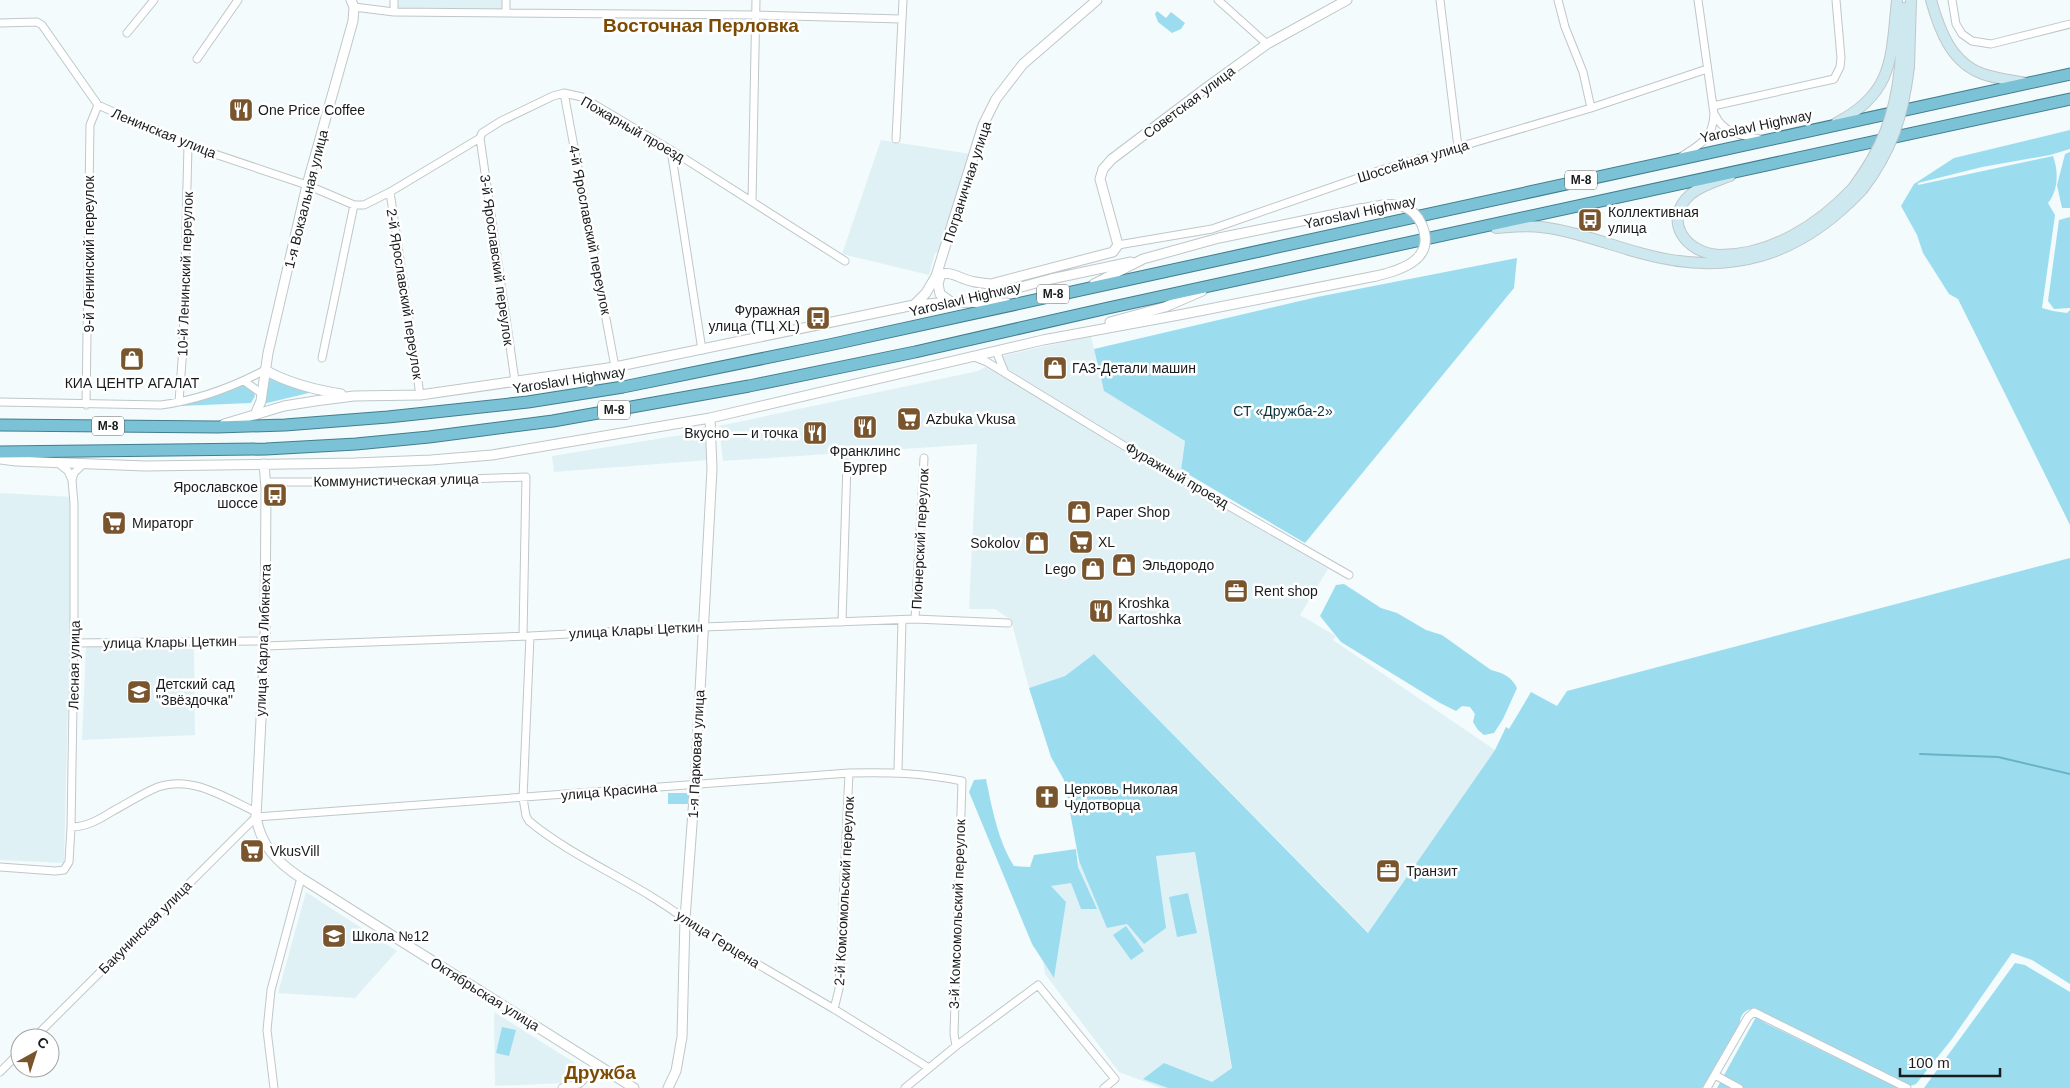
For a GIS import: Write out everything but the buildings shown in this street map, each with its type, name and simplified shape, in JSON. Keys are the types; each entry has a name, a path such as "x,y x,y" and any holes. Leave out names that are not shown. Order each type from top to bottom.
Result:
{"highway":[{"name":"Yaroslavl Highway","path":"0,424 285,426 518,403 623,387 829,345 1014,303 2070,74"},
{"name":"М-8","path":"0,452 266,450 356,444 488,430 563,419 749,386 915,352 1218,284 2070,99"}],"main road":[{"path":"1833,125 1855,113 1879,89 1892,48 1897,0"},
{"path":"1467,230 1519,226 1540,227 1565,231 1675,262 1725,264 1749,260 1791,246 1825,225 1845,208 1858,189 1881,164 1894,138 1904,104 1905,0"},
{"path":"1905,67 1911,0"},
{"path":"1931,0 1938,28 1952,51 1963,61 1981,74 2027,83"},
{"path":"1750,168 1702,187 1692,193 1684,202 1679,212 1678,227 1686,242 1704,252 1718,255 1747,252 1767,246 1802,231 1858,189"}],"street":[{"path":"127,34 154,0"},
{"path":"197,59 238,0"},
{"path":"394,0 394,12"},
{"path":"506,0 506,13"},
{"path":"752,201 756,0"},
{"path":"896,139 903,0"},
{"name":"Пограничная улица","path":"952,302 940,294 938,275 984,125 996,99 1023,64 1095,0"},
{"path":"1218,0 1267,44"},
{"name":"Советская улица","path":"1118,245 1100,179 1103,169 1112,159 1267,44 1347,0"},
{"path":"1440,0 1458,147"},
{"path":"1558,0 1565,28 1583,72 1591,108"},
{"path":"1678,159 1708,137 1714,126 1713,106 1698,0"},
{"path":"1713,106 1834,79 1840,67 1841,58 1836,0"},
{"path":"1952,0 1956,24 1962,34 1972,41 1991,44 2070,24"},
{"path":"352,4 394,12 902,19"},
{"name":"1-я Вокзальная улица","path":"255,415 259,408 265,370 307,185 353,21 352,4"},
{"name":"Ленинская улица","path":"0,23 37,22 42,26 98,105 188,145 307,185"},
{"name":"Шоссейная улица","path":"1118,245 1212,229 1381,170 1591,108 1707,69"},
{"name":"Пожарный проезд","path":"354,205 364,205 390,192 480,138 482,132 501,120 529,106 564,93 582,97 752,201 845,262"},
{"name":"4-й Ярославский переулок","path":"564,93 615,367"},
{"name":"9-й Ленинский переулок","path":"86,405 90,124 98,105"},
{"path":"1714,114 1719,123 1729,132 1763,140"},
{"name":"3-й Ярославский переулок","path":"480,138 515,382"},
{"name":"10-й Ленинский переулок","path":"179,402 184,337 188,145"},
{"path":"670,150 702,350"},
{"path":"307,185 354,205 322,358"},
{"name":"2-й Ярославский переулок","path":"390,192 420,395"},
{"path":"963,302 1052,279 1143,259 1219,238 1390,204 1402,206 1413,212 1420,221 1424,231 1425,242 1423,251 1418,258 1400,271 1042,340"},
{"path":"938,275 951,273 972,282 991,284 1100,256 1113,252 1118,245"},
{"path":"1092,286 1143,259"},
{"name":"Пограничная улица","path":"914,305 926,293 938,275"},
{"path":"0,459 145,466 431,460 492,454 710,418 1042,340 1165,307 1218,284"},
{"path":"217,427 284,406 354,396 420,395 615,367 914,305 952,302 1014,303"},
{"path":"999,350 998,356 1006,374"},
{"name":"Фуражный проезд","path":"972,356 1006,374 1124,446 1349,575"},
{"path":"0,402 161,405 179,402 244,381 265,370 282,378 322,391 354,396"},
{"path":"244,381 262,393"},
{"name":"1-я Парковая улица","path":"668,1088 676,1071 682,1037 685,919 696,784 712,469 710,418"},
{"name":"Пионерский переулок","path":"915,619 924,458"},
{"path":"57,462 68,471 72,480"},
{"path":"842,622 847,463"},
{"path":"72,480 74,473 83,464"},
{"name":"улица Карла Либкнехта","path":"256,814 265,644 264,464"},
{"name":"Коммунистическая улица","path":"265,482 383,482 526,477"},
{"name":"улица Герцена","path":"526,477 524,798 526,816 534,825 685,919 691,925 834,1009 929,1068"},
{"name":"Лесная улица","path":"71,827 74,643 74,504 72,480"},
{"name":"улица Клары Цеткин","path":"74,643 265,644 526,636 915,619 1008,624"},
{"path":"898,771 902,620"},
{"name":"улица Красина","path":"71,827 86,825 157,788 172,784 195,786 256,814 524,798 849,773 898,771 962,781"},
{"name":"2-й Комсомольский переулок","path":"834,1009 839,989 849,773"},
{"name":"3-й Комсомольский переулок","path":"956,1046 954,1034 962,781"},
{"name":"Октябрьская улица","path":"256,814 258,830 267,849 287,868 634,1088"},
{"name":"Бакунинская улица","path":"44,1028 256,814"},
{"path":"0,867 64,870 69,862 71,827"},
{"path":"274,1088 267,1030 272,990 301,878"},
{"path":"905,1088 956,1046 1038,985 1115,1079 1104,1088"},
{"path":"1707,1088 1748,1017 1754,1012 1907,1088"},
{"path":"0,1072 10,1062"},
{"path":"562,1088 579,1084 599,1065"},
{"path":"1715,1075 1739,1088"}],"shaded area":[{"path":"397,0 502,0 503,11 397,9"},
{"path":"881,140 971,154 941,252 935,253 929,275 842,254"},
{"path":"1091,336 1104,391 1185,441 1181,470 1175,473 1173,478 1328,569 1300,615 1336,636 1333,640 1495,750 1369,933 1094,654 1065,676 1029,688 1011,620 995,609 969,609 977,444 723,461 719,426 978,371 1006,355"},
{"path":"706,431 709,460 554,472 552,456"},
{"path":"0,493 73,497 64,863 0,860"},
{"name":"Детский сад \"Звёздочка\"","path":"86,646 194,649 195,735 82,740"},
{"path":"1195,852 1235,1088 1161,1088 1119,1072 1045,974 1030,867"},
{"name":"Школа №12","path":"306,892 397,951 355,998 278,993"},
{"path":"494,1012 575,1063 565,1083 495,1086"}],"green space":[{"path":"1157,11 1166,18 1171,12 1185,23 1181,29 1172,33 1158,22 1155,14"},
{"path":"2070,130 2070,149 2050,155 1982,167 1918,183 1918,185 2053,156 2056,168 2056,187 2048,203 2055,215 2042,308 2067,313 2070,310 2070,525 1958,299 1949,294 1923,253 1917,235 1901,206 1914,184 1954,158"},
{"path":"2070,152 2070,208 2062,208 2057,185 2065,154"},
{"path":"2070,217 2070,308 2054,309 2048,301 2059,220"},
{"name":"СТ «Дружба-2»","path":"1517,258 1514,288 1305,543 1181,470 1185,441 1104,391 1094,349 1317,297"},
{"path":"273,378 317,391 263,404 266,381"},
{"path":"243,385 253,389 255,396 251,403 179,406"},
{"path":"2070,558 2070,984 2032,960 2012,953 1952,1039 1916,1084 1910,1086 1751,1009 1742,1016 1740,1027 1702,1088 1168,1088 1143,1079 1164,1063 1212,1082 1232,1068 1195,852 1156,856 1166,928 1144,944 1127,924 1107,928 1079,861 1064,780 1051,757 1029,688 1065,676 1094,654 1368,933 1495,750 1506,727 1509,729 1531,692 1557,706 1567,691"},
{"path":"1344,584 1381,608 1397,613 1426,630 1442,635 1491,670 1510,678 1517,688 1503,719 1494,733 1484,735 1478,730 1473,722 1475,714 1470,707 1462,706 1456,711 1440,703 1341,642 1320,616 1336,585"},
{"path":"986,779 1000,835 1014,866 1030,867 1034,855 1076,849 1078,867 1097,909 1081,909 1071,883 1051,886 1066,902 1054,978 1032,944 969,792 974,780"},
{"path":"668,793 690,793 690,804 668,804"},
{"path":"1188,893 1197,933 1177,937 1169,897"},
{"path":"1126,926 1144,951 1131,960 1113,935"},
{"path":"2015,963 2025,965 2070,992 2070,1088 1924,1088"},
{"path":"1756,1017 1767,1024 1898,1088 1717,1088"},
{"path":"502,1027 516,1030 509,1056 496,1053"}],"waterway":[{"path":"1920,754 1998,757 2070,774"}],"place":[{"name":"One Price Coffee","path":"241,110"},
{"name":"Коллективная улица","path":"1590,220"},
{"name":"Фуражная улица (ТЦ XL)","path":"818,318"},
{"name":"КИА ЦЕНТР АГАЛАТ","path":"132,359"},
{"name":"ГАЗ-Детали машин","path":"1055,368"},
{"name":"Azbuka Vkusa","path":"909,419"},
{"name":"Франклинс Бургер","path":"865,427"},
{"name":"Вкусно — и точка","path":"815,433"},
{"name":"Ярославское шоссе","path":"275,495"},
{"name":"Paper Shop","path":"1079,512"},
{"name":"Мираторг","path":"114,523"},
{"name":"XL","path":"1081,542"},
{"name":"Sokolov","path":"1037,543"},
{"name":"Эльдородо","path":"1124,565"},
{"name":"Lego","path":"1093,569"},
{"name":"Rent shop","path":"1236,591"},
{"name":"Kroshka Kartoshka","path":"1101,611"},
{"name":"Детский сад \"Звёздочка\"","path":"139,692"},
{"name":"Церковь Николая Чудотворца","path":"1047,797"},
{"name":"VkusVill","path":"252,851"},
{"name":"Транзит","path":"1388,871"},
{"name":"Школа №12","path":"334,936"}],"district":[{"name":"Восточная Перловка","path":"701,25"},
{"name":"Дружба","path":"600,1072"}]}
